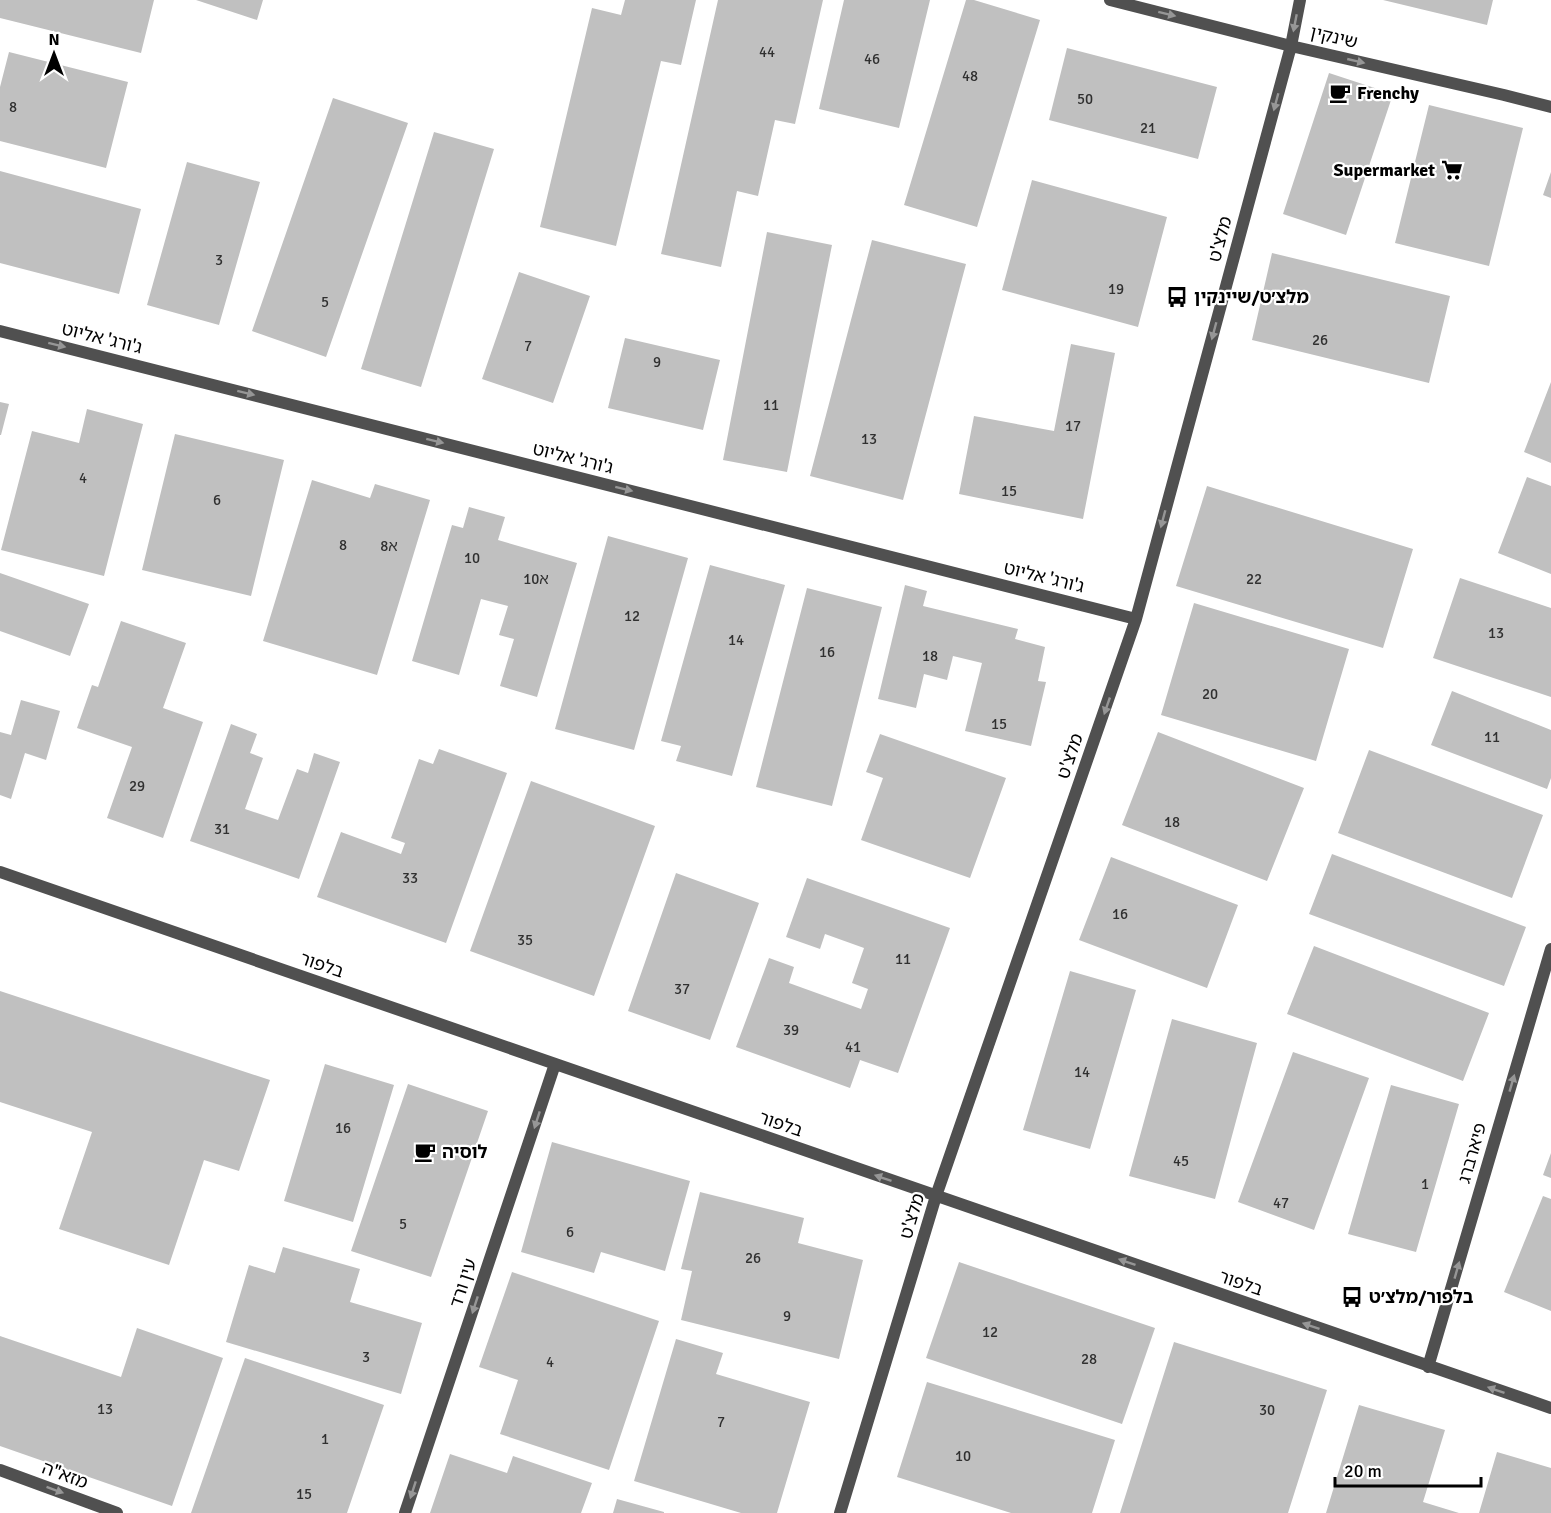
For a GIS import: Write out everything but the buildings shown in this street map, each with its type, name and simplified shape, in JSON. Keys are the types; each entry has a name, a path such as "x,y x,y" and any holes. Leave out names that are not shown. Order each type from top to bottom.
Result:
{"street":[{"name":"שינקין","path":"1110,0 1551,108"},
{"name":"מלצ'ט","path":"840,1513 936,1196 1136,619 1291,46 1300,0"},
{"name":"ג'ורג' אליוט","path":"0,331 1136,619"},
{"name":"בלפור","path":"0,872 1551,1408"},
{"name":"פיארברג","path":"1428,1366 1551,949"},
{"name":"עין ורד","path":"405,1513 555,1064"},
{"name":"מזא\"ה","path":"0,1470 117,1513"}],"place":[{"name":"Frenchy","path":"1340,93"},
{"name":"Supermarket","path":"1452,170"},
{"name":"מלצ׳ט/שיינקין","path":"1177,297"},
{"name":"לוסיה","path":"425,1152"},
{"name":"בלפור/מלצ׳ט","path":"1352,1297"}]}
